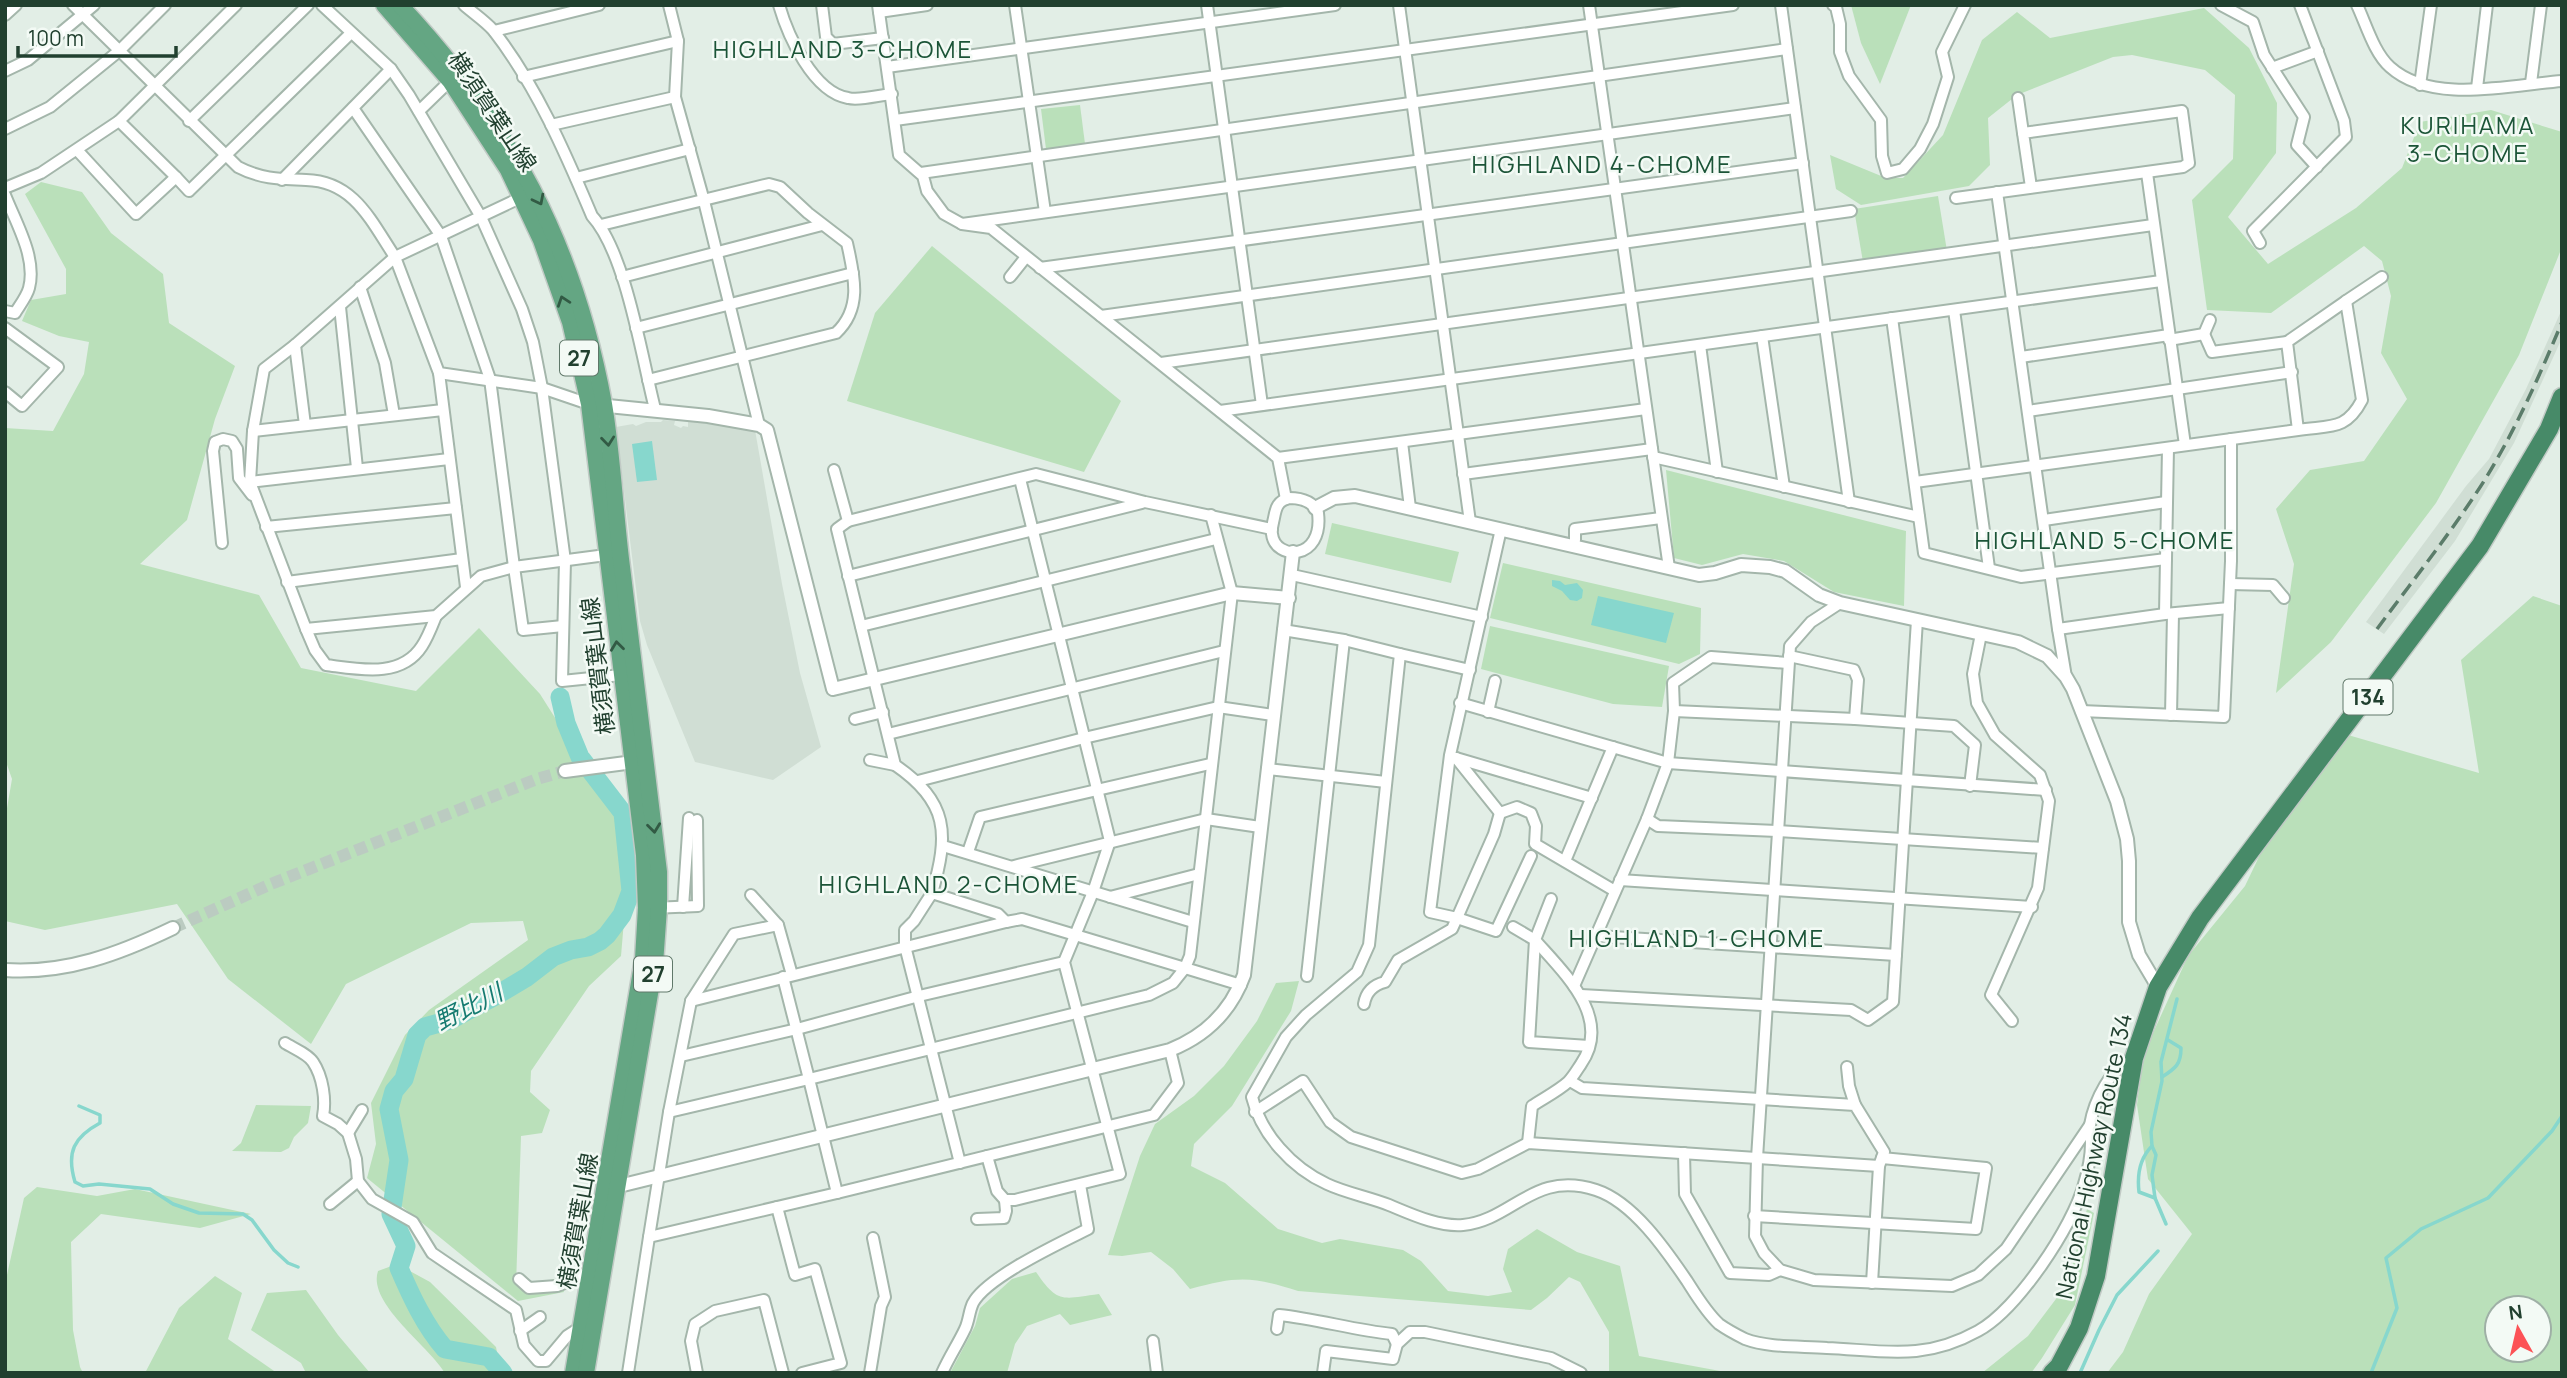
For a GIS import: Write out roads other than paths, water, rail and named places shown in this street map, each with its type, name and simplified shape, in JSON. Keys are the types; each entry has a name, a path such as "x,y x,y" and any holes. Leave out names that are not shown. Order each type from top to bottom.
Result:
{"highway":[{"name":"National Highway Route 134","path":"2052,1373 2059,1366 2079,1328 2096,1276 2134,1058 2158,987 2200,918 2480,545 2549,429 2562,397"}],"main road":[{"name":"横須賀葉山線","path":"384,5 450,81 477,119 522,197 550,263 570,321 596,405 606,555 621,675 639,762"},
{"name":"横須賀葉山線","path":"400,5 467,83 495,123 541,203 568,267 586,326 639,762 644,855 653,908 655,964 597,1270 586,1373"},
{"name":"横須賀葉山線","path":"573,1373 581,1327 597,1270"}],"street":[{"path":"5,15 16,5"},
{"path":"73,5 238,167 255,176 330,184 350,194 369,217 394,257 439,373 466,587"},
{"path":"5,71 28,60 94,5"},
{"path":"5,129 50,107 119,51 165,5"},
{"path":"5,188 41,173 119,121 236,5"},
{"path":"189,121 308,5"},
{"path":"322,5 350,34 391,69 419,111 481,217 522,309 533,342 542,388 565,561 562,681 621,675"},
{"path":"464,5 494,31 523,77 551,125 592,216 601,225 622,277 654,409"},
{"path":"494,31 599,5"},
{"path":"669,5 678,41 675,97 704,201 759,425"},
{"path":"779,5 786,29 822,85 848,98 892,94"},
{"path":"822,5 826,37 832,44 883,38"},
{"path":"927,5 879,9 900,155 921,173 927,191 944,214 962,224 991,228 1278,458 1286,499"},
{"path":"1016,5 1045,212"},
{"path":"1207,5 1262,405"},
{"path":"887,67 1335,5"},
{"path":"1399,5 1470,522"},
{"path":"1589,5 1669,568"},
{"path":"895,120 1733,5"},
{"path":"1781,5 1849,502"},
{"path":"1833,5 1836,7 1840,24 1840,52 1849,76 1881,120 1882,156 1887,173 1903,169 1920,149 1933,124 1948,77 1942,52 1965,5"},
{"path":"2221,5 2253,22 2264,55 2302,110 2304,117 2297,145 2317,167"},
{"path":"2260,243 2253,231 2346,137 2344,121 2300,5"},
{"path":"2357,5 2388,66 2420,85 2447,89 2562,81"},
{"path":"2420,85 2431,5"},
{"path":"2477,88 2487,5"},
{"path":"2531,83 2541,5"},
{"path":"119,121 189,191 350,34"},
{"path":"523,77 678,41"},
{"path":"921,173 1787,49"},
{"path":"2272,68 2318,51"},
{"path":"282,180 391,69"},
{"path":"419,111 450,81"},
{"path":"551,125 675,97"},
{"path":"2018,98 2031,187"},
{"path":"353,108 441,236 490,379 523,630 563,626"},
{"path":"962,224 1795,108"},
{"path":"1956,198 2147,173 2183,167 2189,163 2182,111 2023,133"},
{"path":"576,178 690,149"},
{"path":"77,150 136,214 176,177"},
{"path":"1040,268 1802,163"},
{"path":"2147,173 2185,445"},
{"path":"601,225 769,184 780,187 822,225 847,243 856,286 848,322 836,333 648,380"},
{"path":"1997,192 2066,677 2117,801 2127,839 2129,922 2139,955 2158,987"},
{"path":"5,195 32,271 28,290 10,312 5,327 58,367 22,406 5,392"},
{"path":"522,197 394,257 340,307 264,369 253,431 250,482 286,582 315,650 326,665 387,670 402,666 421,648 436,616 481,576 514,566 606,555"},
{"path":"1101,316 1851,211"},
{"path":"622,277 822,225"},
{"path":"1161,363 2153,225"},
{"path":"1010,277 1026,257"},
{"path":"636,328 853,273"},
{"path":"2210,320 2204,334 2212,352 2287,342 2382,277"},
{"path":"1220,411 2161,281"},
{"path":"360,287 385,363 394,415"},
{"path":"1915,482 2346,423 2362,400 2346,301"},
{"path":"340,307 357,468"},
{"path":"1954,310 1989,568"},
{"path":"1892,318 1924,553 2021,577 2166,559"},
{"path":"2021,357 2204,334"},
{"path":"1762,336 1784,487"},
{"path":"2287,342 2298,430"},
{"path":"295,345 305,425"},
{"path":"1700,345 1717,471"},
{"path":"2028,411 2292,372"},
{"path":"439,373 542,388 596,405 654,409 759,425 767,430 834,689 1232,593 1289,598"},
{"path":"1278,458 1646,409"},
{"path":"253,431 443,410"},
{"path":"222,543 213,451 215,442 223,439 232,441 237,449 239,478 258,503"},
{"path":"2081,711 2224,717 2230,584 2231,439"},
{"path":"1402,442 1410,508"},
{"path":"2168,448 2166,559 2171,715"},
{"path":"1463,474 1652,453 1717,471 1919,517"},
{"path":"250,482 449,459"},
{"path":"834,470 848,521"},
{"path":"895,765 837,529 848,521 1036,474 1144,502 1272,529"},
{"path":"1005,1200 1016,1200 1120,1174 1065,962 1110,841 1020,479"},
{"path":"1315,508 1334,498 1355,496 1705,575 1741,565 1770,567 1785,571 1819,595 1840,603 2018,642 2047,656 2066,677"},
{"path":"1298,498 1315,508 1318,523 1308,549 1293,552 1275,542 1272,529 1276,507 1286,499 1298,498"},
{"path":"848,576 1144,502"},
{"path":"2044,520 2166,502"},
{"path":"266,527 456,508"},
{"path":"669,1112 1078,1013 1162,990 1173,983 1185,968 1190,956 1223,651 1232,593 1211,514"},
{"path":"1575,540 1575,529 1661,518"},
{"path":"1502,529 1460,704 1430,912 1496,931 1531,856"},
{"path":"861,626 1216,539"},
{"path":"613,1185 1170,1050 1192,1040 1213,1024 1231,1002 1244,975 1293,552"},
{"path":"286,582 462,559"},
{"path":"1292,575 1482,617"},
{"path":"2230,584 2273,585 2284,598"},
{"path":"1840,603 1811,622 1790,646 1754,1216 1755,1236 1764,1253 1780,1270 1814,1280 1952,1286 1978,1275 2006,1249 2090,1125 2111,1075 2126,1061 2134,1058"},
{"path":"2058,629 2229,608"},
{"path":"306,629 436,616"},
{"path":"1578,991 1851,1010 1868,1020 1893,1002 1917,620"},
{"path":"1283,630 1344,640 1470,670"},
{"path":"1982,634 1973,674 1977,703 1995,735 2040,775 2049,801 2038,888 1992,995 2012,1021"},
{"path":"1307,976 1344,640"},
{"path":"888,734 1223,651"},
{"path":"1400,654 1369,945 1357,972 1306,1015 1286,1037 1252,1097 1255,1112 1269,1136 1300,1167 1326,1184 1441,1223 1462,1225 1485,1220 1528,1195 1549,1188 1572,1184 1598,1190 1630,1211 1667,1251 1704,1307 1720,1324 1745,1339 1770,1344 1891,1352 1917,1351 1940,1346 1980,1329 2002,1311 2030,1280 2070,1222 2084,1185 2091,1146 2090,1125"},
{"path":"1578,991 1597,936 1668,763 1674,711 1673,683 1711,657 1789,659 1854,670 1858,680 1854,719"},
{"path":"1488,712 1495,681"},
{"path":"1460,704 1668,763 2046,790"},
{"path":"918,781 1218,707 1273,715"},
{"path":"1674,711 1954,726 1975,745 1970,786"},
{"path":"855,719 883,712"},
{"path":"1565,861 1613,747"},
{"path":"1453,756 1592,798"},
{"path":"1453,756 1500,813"},
{"path":"870,760 895,765 918,781 936,809 943,846 932,893 905,930 905,946 960,1163"},
{"path":"570,771 639,762"},
{"path":"968,852 980,817 1210,764"},
{"path":"1267,769 1386,782"},
{"path":"1500,813 1517,807 1531,813 1536,826 1535,844 1618,885 1773,890 2032,907"},
{"path":"1364,1004 1366,994 1385,982 1398,960 1452,929 1494,834 1500,813"},
{"path":"653,908 698,906 693,819"},
{"path":"1013,866 1206,819 1260,827"},
{"path":"1647,819 1658,826 2043,848"},
{"path":"943,846 1193,922"},
{"path":"1110,897 1199,874"},
{"path":"932,893 998,914 1006,922"},
{"path":"751,895 778,925 797,1029 837,1193"},
{"path":"1551,899 1535,940 1528,1042 1589,1046"},
{"path":"691,1001 1022,919 1241,985"},
{"path":"628,1373 658,1176 691,1001 734,934 778,925"},
{"path":"1513,926 1535,940 1578,991 1591,1019 1588,1054 1570,1081 1532,1106 1528,1143"},
{"path":"5,970 48,969 82,964 126,950 173,928"},
{"path":"1597,936 1896,955"},
{"path":"681,1056 1065,962"},
{"path":"285,1043 312,1060 321,1081 325,1105 323,1116 348,1133 356,1159 358,1181 380,1206 413,1222 432,1252 516,1310 524,1345 538,1361 545,1361"},
{"path":"649,1237 1154,1115 1178,1083 1170,1050"},
{"path":"1847,1067 1855,1105 1884,1152 1872,1283"},
{"path":"1255,1112 1303,1081 1330,1122 1351,1137 1462,1173 1479,1169 1528,1143 1757,1158 1986,1168 1976,1229 1754,1216"},
{"path":"1570,1081 1582,1088 1855,1105"},
{"path":"348,1133 362,1110"},
{"path":"1684,1153 1685,1194 1730,1272 1769,1275 1780,1270"},
{"path":"978,1219 1004,1218 1006,1211 1005,1200 996,1191 987,1156"},
{"path":"330,1204 358,1181"},
{"path":"942,1373 966,1328 974,1302 981,1295 1013,1270 1088,1229 1080,1185"},
{"path":"777,1208 795,1275 816,1269 841,1363 802,1373"},
{"path":"870,1373 881,1306 885,1297 873,1238"},
{"path":"520,1279 529,1287 558,1286 597,1270"},
{"path":"697,1373 691,1341 695,1324 715,1311 764,1300 783,1373"},
{"path":"1277,1329 1279,1315 1312,1319 1362,1331 1392,1334 1397,1344"},
{"path":"520,1331 540,1317"},
{"path":"541,1373 545,1361 567,1336 581,1327"},
{"path":"1359,1353 1362,1331"},
{"path":"1323,1373 1326,1351 1393,1359 1397,1344 1410,1332 1424,1332 1551,1358 1581,1373"},
{"path":"1153,1340 1157,1373"}],"water":[{"path":"652,441 657,480 637,482 632,444"},
{"path":"1552,580 1565,585 1577,583 1583,590 1582,598 1577,601 1570,600 1562,591 1552,586"},
{"path":"1598,596 1674,613 1666,643 1591,625"}],"waterway":[{"name":"野比川","path":"503,1373 489,1357 445,1349 425,1321 399,1268 406,1246 391,1214 399,1160 389,1109 394,1091 404,1079 417,1035 425,1027 450,1020 497,995 553,957 600,941 622,915 631,891 623,813 580,757 566,723 560,697"},
{"path":"2166,1224 2155,1198 2139,1192 2138,1179 2142,1162 2152,1146 2151,1132 2162,1081 2161,1062 2177,999"},
{"path":"2162,1077 2177,1065 2181,1053 2181,1048 2168,1040"},
{"path":"79,1106 100,1115 100,1123 84,1134 74,1147 71,1162 75,1182 83,1186 99,1184 150,1189 173,1204 199,1213 243,1214 252,1220 274,1250 288,1263 298,1267"},
{"path":"2371,1373 2397,1308 2386,1258 2421,1229 2488,1198 2552,1131 2562,1116"},
{"path":"2152,1146 2156,1155 2152,1175 2155,1198"},
{"path":"2080,1373 2117,1295 2158,1251"}],"tunnel":[{"path":"173,928 271,884 537,779 565,771"}],"railway":[{"path":"2377,629 2484,481 2526,403 2562,322"}],"district":[{"name":"HIGHLAND 3-CHOME","path":"843,48"},
{"name":"KURIHAMA 3-CHOME","path":"2468,138"},
{"name":"HIGHLAND 4-CHOME","path":"1602,163"},
{"name":"HIGHLAND 5-CHOME","path":"2105,539"},
{"name":"HIGHLAND 2-CHOME","path":"949,883"},
{"name":"HIGHLAND 1-CHOME","path":"1697,937"}]}
